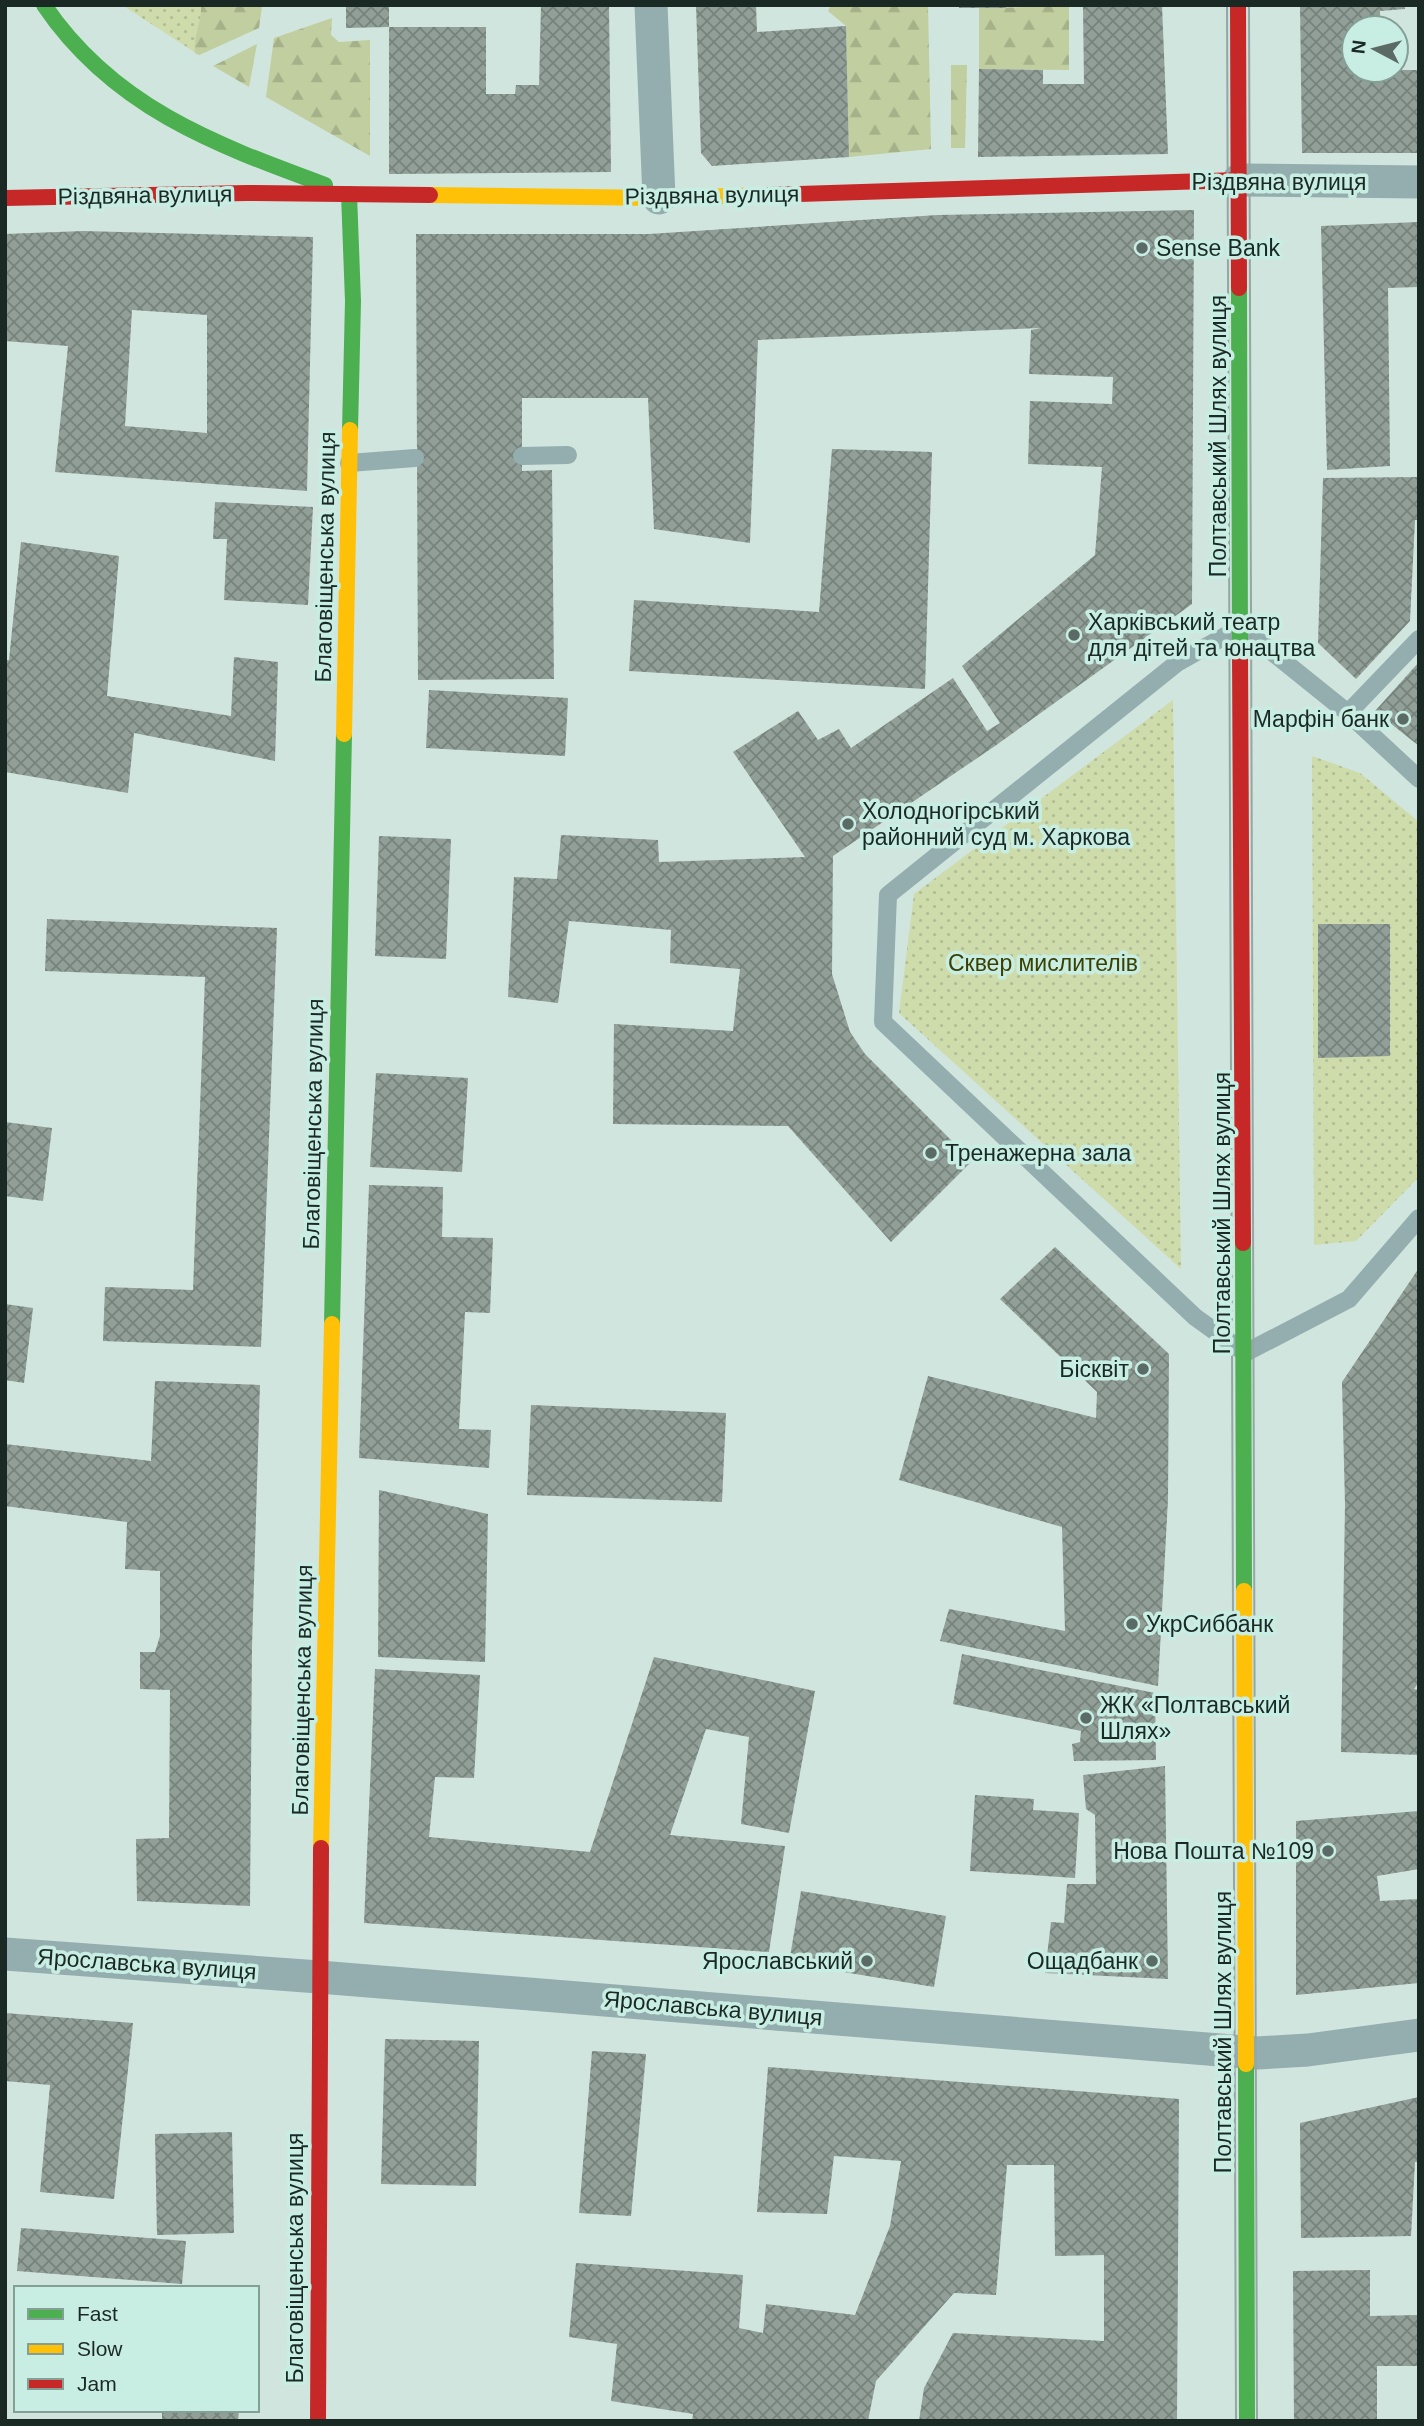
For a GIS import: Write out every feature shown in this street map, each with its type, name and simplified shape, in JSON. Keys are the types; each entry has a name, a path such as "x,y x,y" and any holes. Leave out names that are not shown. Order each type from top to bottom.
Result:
{"street":[{"path":"44,5 74,47 106,75 155,110 213,143 349,194"},
{"path":"652,5 659,198"},
{"name":"Полтавський Шлях вулиця","path":"1238,5 1247,2421"},
{"name":"Різдвяна вулиця","path":"5,198 349,194 659,198 1239,180 1419,182"},
{"name":"Благовіщенська вулиця","path":"318,2421 319,1977 353,301 349,194"},
{"name":"Ярославська вулиця","path":"5,1954 1246,2052 1308,2050 1419,2035"}],"lane":[{"path":"522,456 568,455"},
{"path":"349,463 415,458"},
{"path":"1419,779 1348,713 1241,627 1177,663 888,895 884,1022 1195,1317 1245,1353 1349,1299 1419,1219"},
{"path":"1348,713 1419,639"}],"green space":[{"path":"122,5 262,5 259,28 199,55"},
{"path":"201,5 262,5 259,28 199,55 195,53 195,46"},
{"path":"831,5 928,5 931,149 849,157 846,26 828,11"},
{"path":"1069,6 1069,70 979,69 979,8"},
{"path":"332,18 331,35 339,42 370,40 370,156 266,97 274,38"},
{"path":"257,44 249,87 213,66"},
{"path":"951,65 967,65 965,148 951,148"},
{"name":"Сквер мислителів","path":"1173,700 1181,1269 899,1013 914,894"},
{"path":"1312,756 1360,773 1419,822 1419,1177 1356,1241 1314,1245"}],"building":[{"path":"346,5 389,5 389,27 346,28"},
{"path":"541,5 609,5 611,172 389,174 389,27 486,27 486,94 515,94 516,85 539,85"},
{"path":"696,5 756,5 757,32 846,26 849,157 712,166 701,153"},
{"path":"960,5 1006,5 1006,8 959,8"},
{"path":"1083,5 1162,5 1168,154 978,157 979,69 1043,70 1043,84 1084,84"},
{"path":"1300,5 1405,5 1405,9 1380,11 1380,14 1340,14 1340,84 1410,84 1410,70 1419,70 1419,153 1302,153"},
{"path":"1194,210 1192,604 995,746 833,856 832,974 850,1032 865,1054 972,1161 891,1242 788,1126 613,1124 614,1024 733,1031 740,969 670,963 671,930 569,921 558,1003 508,997 514,877 557,879 561,835 658,840 659,862 805,857 733,752 798,711 818,740 839,729 851,748 953,678 987,731 1000,723 962,666 1095,555 1102,467 1028,464 1030,401 1112,404 1113,377 1029,374 1031,330 1041,328 758,340 750,543 654,529 648,398 522,398 522,471 552,470 554,679 418,680 416,234 649,234 938,215"},
{"path":"1419,222 1419,287 1388,288 1390,466 1327,470 1321,226"},
{"path":"83,231 313,237 307,491 55,472 68,346 5,341 5,234","holes":["132,310 207,315 207,433 125,426"]},
{"path":"832,449 932,452 925,689 629,671 634,600 819,612"},
{"path":"1419,477 1419,520 1415,520 1410,621 1356,679 1318,643 1323,478"},
{"path":"215,502 313,507 308,605 224,600 227,539 213,539"},
{"path":"21,542 119,556 107,696 231,716 234,657 278,662 275,761 134,733 128,793 5,772 5,660 9,660"},
{"path":"1419,662 1419,746 1375,711"},
{"path":"429,690 568,698 565,756 426,748"},
{"path":"379,836 451,839 446,959 375,956"},
{"path":"47,919 277,928 261,1347 103,1341 105,1287 193,1290 205,977 45,971"},
{"path":"1318,924 1390,924 1390,1056 1318,1058"},
{"path":"376,1073 468,1078 462,1172 370,1167"},
{"path":"5,1122 52,1128 43,1201 5,1196"},
{"path":"369,1185 443,1187 442,1237 493,1238 490,1313 465,1312 459,1429 491,1430 489,1468 359,1458"},
{"path":"1055,1247 1169,1354 1168,1499 1158,1686 940,1641 949,1609 1065,1631 1062,1527 899,1480 928,1376 1096,1418 1097,1392 1000,1299"},
{"path":"1419,1268 1419,1682 1414,1689 1419,1690 1419,1755 1341,1752 1345,1505 1342,1382"},
{"path":"5,1304 33,1308 24,1383 5,1380"},
{"path":"155,1381 260,1385 252,1646 250,1906 137,1901 136,1839 169,1838 170,1690 140,1689 140,1652 155,1652 160,1636 160,1571 125,1569 127,1522 5,1506 5,1444 151,1461"},
{"path":"531,1405 726,1413 722,1502 527,1495"},
{"path":"379,1490 488,1514 485,1662 378,1657"},
{"name":"ЖК «Полтавський Шлях»","path":"962,1654 1155,1693 1156,1760 1074,1761 1072,1744 1080,1742 1081,1731 953,1704"},
{"path":"654,1657 815,1691 789,1833 741,1824 749,1737 706,1729 670,1835 785,1846 769,1952 364,1923 375,1669 480,1675 474,1778 435,1777 429,1837 590,1852"},
{"path":"1165,1766 1168,1979 1045,1973 1051,1922 1064,1923 1067,1884 1096,1884 1095,1815 1086,1809 1083,1775"},
{"path":"975,1795 1034,1799 1033,1810 1079,1813 1075,1878 970,1871"},
{"path":"1419,1811 1419,1869 1377,1876 1380,1901 1419,1899 1419,1983 1296,1995 1296,1821"},
{"path":"801,1891 946,1916 934,1987 789,1963"},
{"path":"5,2013 133,2023 114,2199 40,2192 50,2085 5,2081"},
{"path":"385,2039 479,2041 476,2186 381,2184"},
{"path":"592,2051 646,2054 631,2216 579,2213"},
{"path":"768,2067 1179,2099 1177,2421 919,2421 924,2388 953,2333 1104,2341 1104,2255 1055,2256 1054,2165 1007,2165 996,2295 954,2293 876,2381 868,2421 692,2421 693,2414 611,2401 617,2344 569,2337 576,2263 743,2275 739,2328 763,2333 766,2304 855,2315 890,2226 901,2161 834,2156 827,2214 757,2212"},
{"path":"1419,2097 1419,2162 1415,2162 1411,2236 1301,2238 1300,2123"},
{"path":"232,2132 234,2233 157,2235 155,2134"},
{"path":"21,2228 186,2241 182,2284 17,2271"},
{"path":"1370,2270 1370,2316 1419,2315 1419,2366 1377,2366 1377,2421 1294,2421 1293,2271"},
{"path":"162,2412 239,2412 238,2421 162,2421"}],"tram line":[{"path":"1227,5 1236,2421"},
{"path":"1249,5 1257,2421"}],"traffic: fast":[{"path":"44,5 71,40 101,70 134,96 206,137 325,185"},
{"path":"349,194 353,301 350,430"},
{"path":"1239,288 1240,653"},
{"path":"332,1324 344,734"},
{"path":"1243,1243 1244,1591"},
{"path":"1246,2064 1247,2421"}],"traffic: slow":[{"path":"430,195 659,198 768,195"},
{"path":"344,734 350,430"},
{"path":"321,1848 332,1324"},
{"path":"1244,1591 1246,2064"}],"traffic: jam":[{"path":"1238,5 1239,288"},
{"path":"768,195 1239,180"},
{"path":"5,198 247,193 430,195"},
{"path":"1240,653 1243,1243"},
{"path":"318,2421 321,1848"}],"place":[{"name":"Sense Bank","path":"1142,248"},
{"name":"Харківський театр для дітей та юнацтва","path":"1074,635"},
{"name":"Марфін банк","path":"1403,719"},
{"name":"Холодногірський районний суд м. Харкова","path":"848,824"},
{"name":"Тренажерна зала","path":"931,1153"},
{"name":"Бісквіт","path":"1143,1369"},
{"name":"УкрСиббанк","path":"1132,1624"},
{"name":"ЖК «Полтавський Шлях»","path":"1086,1718"},
{"name":"Нова Пошта №109","path":"1328,1851"},
{"name":"Ярославський","path":"867,1961"},
{"name":"Ощадбанк","path":"1152,1961"}]}
